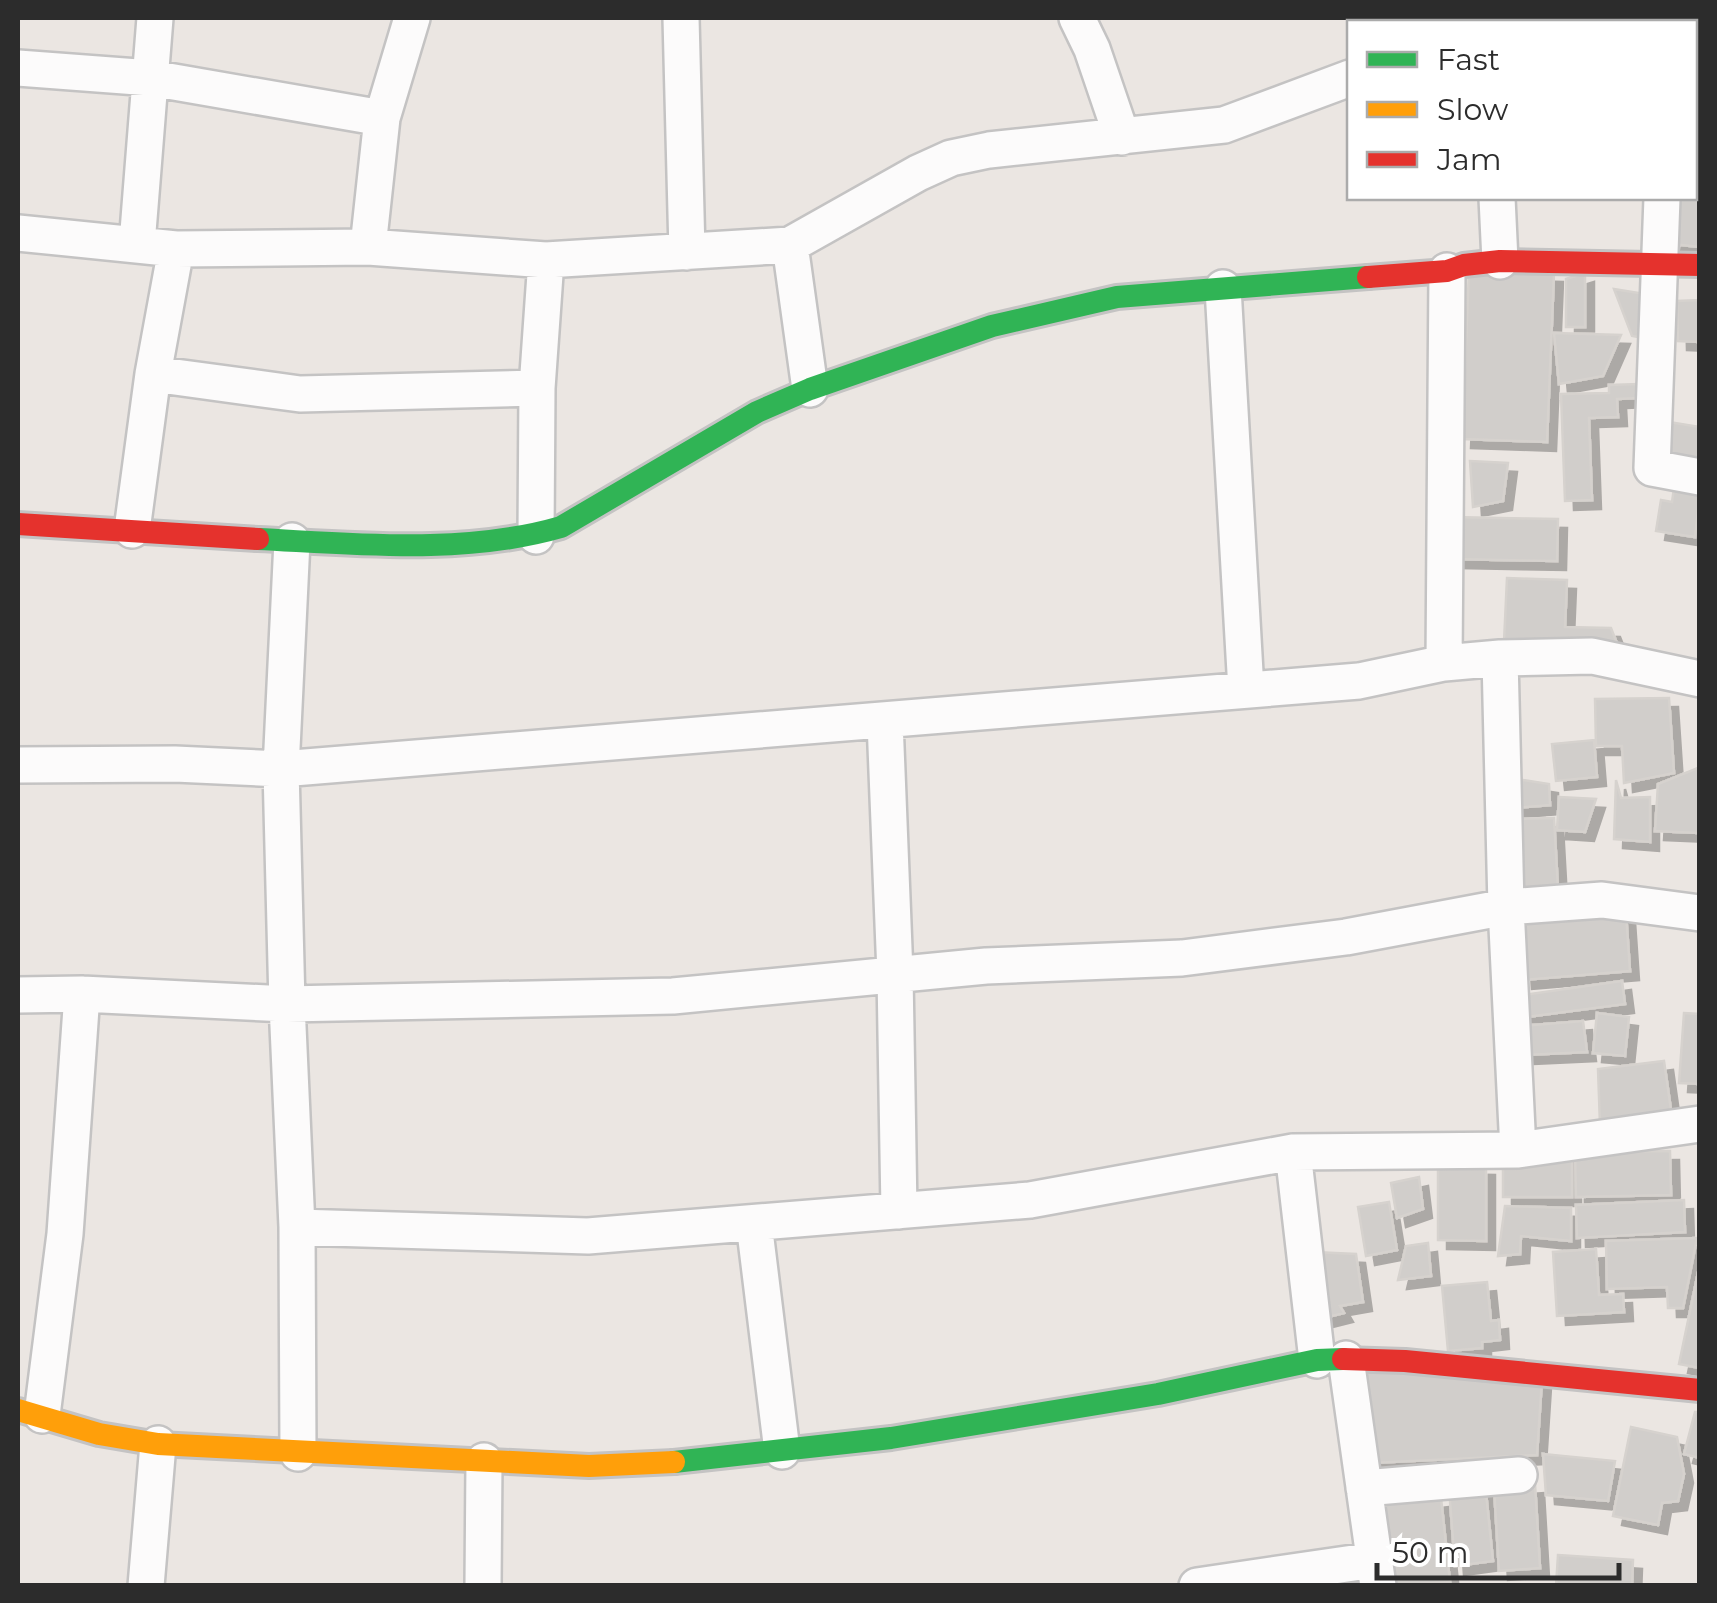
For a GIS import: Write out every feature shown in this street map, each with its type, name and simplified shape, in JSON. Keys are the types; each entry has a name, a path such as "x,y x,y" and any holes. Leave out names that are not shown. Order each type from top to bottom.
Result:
{"street":[{"path":"137,244 155,18"},
{"path":"368,246 382,118 412,18"},
{"path":"681,18 687,252"},
{"path":"1076,18 1092,49 1122,137"},
{"path":"18,68 151,78 382,118"},
{"path":"18,233 176,249 368,246 546,260 790,245 952,158 989,150 1224,125 1347,79"},
{"path":"1497,200 1500,261"},
{"path":"1662,200 1652,468 1700,477"},
{"path":"790,245 810,389"},
{"path":"132,530 153,374 176,249"},
{"path":"536,536 536,388 546,260"},
{"path":"18,524 292,541 477,545 536,536 561,527 757,412 810,389 992,326 1117,297 1447,271 1500,261 1700,264"},
{"path":"1444,663 1447,271"},
{"path":"1223,288 1246,690"},
{"path":"153,374 300,394 536,388"},
{"path":"292,541 281,769 286,1004 297,1227 298,1454"},
{"path":"18,765 175,764 281,769 1359,681 1444,663 1500,658 1592,656 1700,679"},
{"path":"1500,658 1506,906 1518,1150"},
{"path":"885,721 899,1211"},
{"path":"18,995 82,994 286,1004 673,996 986,966 1182,958 1346,938 1506,906 1602,900 1700,913"},
{"path":"82,994 64,1234 30,1412 99,1434 158,1444 298,1454 588,1466 712,1460 891,1438 1158,1394 1332,1360 1405,1361 1700,1390"},
{"path":"297,1227 588,1236 1030,1200 1293,1152 1518,1150 1700,1124"},
{"path":"1198,1586 1376,1573 1364,1488 1332,1360 1293,1152"},
{"path":"754,1223 782,1451"},
{"path":"146,1586 158,1444"},
{"path":"483,1586 484,1462"},
{"path":"1364,1488 1519,1475"}],"building":[{"path":"1697,101 1700,101 1697,163"},
{"path":"1697,186 1700,186 1700,247 1672,244 1677,200 1697,200"},
{"path":"1469,271 1554,273 1547,442 1462,439"},
{"path":"1585,273 1585,327 1566,327 1566,279"},
{"path":"1614,289 1651,295 1644,338 1632,336"},
{"path":"1700,300 1700,342 1678,341 1677,301"},
{"path":"1554,333 1621,335 1603,376 1559,384"},
{"path":"1639,384 1639,398 1617,399 1618,417 1589,418 1592,500 1565,501 1561,394 1609,393 1609,385"},
{"path":"1669,422 1700,427 1700,466 1663,461"},
{"path":"1470,461 1508,463 1503,501 1473,507"},
{"path":"1674,488 1700,492 1695,537 1656,531 1661,500 1672,502"},
{"path":"1451,517 1558,519 1557,561 1450,559"},
{"path":"1507,578 1567,580 1565,627 1611,628 1618,646 1504,642"},
{"path":"1669,698 1674,773 1624,783 1622,746 1596,746 1595,699"},
{"path":"1594,740 1597,777 1556,781 1552,744"},
{"path":"1700,767 1699,833 1655,831 1658,784"},
{"path":"1517,779 1549,784 1550,805 1514,808"},
{"path":"1616,780 1621,798 1650,797 1650,842 1614,839"},
{"path":"1559,797 1596,799 1585,832 1557,830"},
{"path":"1554,818 1558,889 1517,890 1514,819"},
{"path":"1626,913 1630,971 1523,980 1519,921"},
{"path":"1622,981 1625,1004 1519,1018 1516,996"},
{"path":"1597,1013 1629,1017 1625,1056 1593,1053"},
{"path":"1684,1013 1700,1014 1700,1084 1679,1083"},
{"path":"1583,1021 1587,1052 1525,1055 1521,1026"},
{"path":"1664,1061 1671,1110 1600,1125 1598,1069"},
{"path":"1670,1151 1671,1195 1576,1197 1575,1152"},
{"path":"1572,1154 1572,1197 1503,1197 1503,1155"},
{"path":"1438,1165 1486,1166 1486,1241 1438,1240"},
{"path":"1419,1177 1423,1209 1397,1218 1391,1183"},
{"path":"1684,1200 1685,1232 1577,1238 1576,1205"},
{"path":"1389,1202 1397,1250 1366,1256 1358,1207"},
{"path":"1505,1206 1571,1208 1571,1241 1521,1236 1520,1254 1498,1256"},
{"path":"1697,1238 1683,1308 1668,1308 1667,1287 1607,1289 1606,1241"},
{"path":"1428,1243 1431,1276 1398,1280 1406,1246"},
{"path":"1596,1249 1599,1295 1623,1294 1624,1312 1557,1316 1553,1252"},
{"path":"1314,1252 1356,1254 1363,1302 1340,1306 1344,1313 1324,1318"},
{"path":"1700,1263 1700,1368 1679,1364"},
{"path":"1487,1282 1491,1321 1499,1320 1500,1340 1482,1342 1482,1348 1448,1351 1442,1286"},
{"path":"1358,1370 1542,1379 1537,1455 1371,1463"},
{"path":"1695,1412 1700,1412 1700,1458 1684,1454"},
{"path":"1631,1427 1677,1437 1684,1474 1678,1501 1662,1503 1658,1525 1613,1516"},
{"path":"1543,1454 1615,1461 1608,1501 1546,1495"},
{"path":"1485,1483 1493,1561 1455,1566 1449,1488"},
{"path":"1535,1484 1540,1568 1499,1571 1494,1487"},
{"path":"1441,1498 1450,1582 1389,1586 1380,1505"},
{"path":"1558,1555 1633,1560 1632,1586 1556,1586"}],"traffic: fast":[{"path":"258,539 411,545 524,536 561,527 757,412 810,389 992,326 1117,297 1368,277"},
{"path":"674,1462 891,1438 1158,1394 1317,1360 1343,1359"}],"traffic: slow":[{"path":"18,1410 99,1434 158,1444 589,1466 674,1462"}],"traffic: jam":[{"path":"1368,277 1447,271 1500,261 1700,265"},
{"path":"18,524 258,539"},
{"path":"1343,1359 1405,1361 1700,1390"}]}
